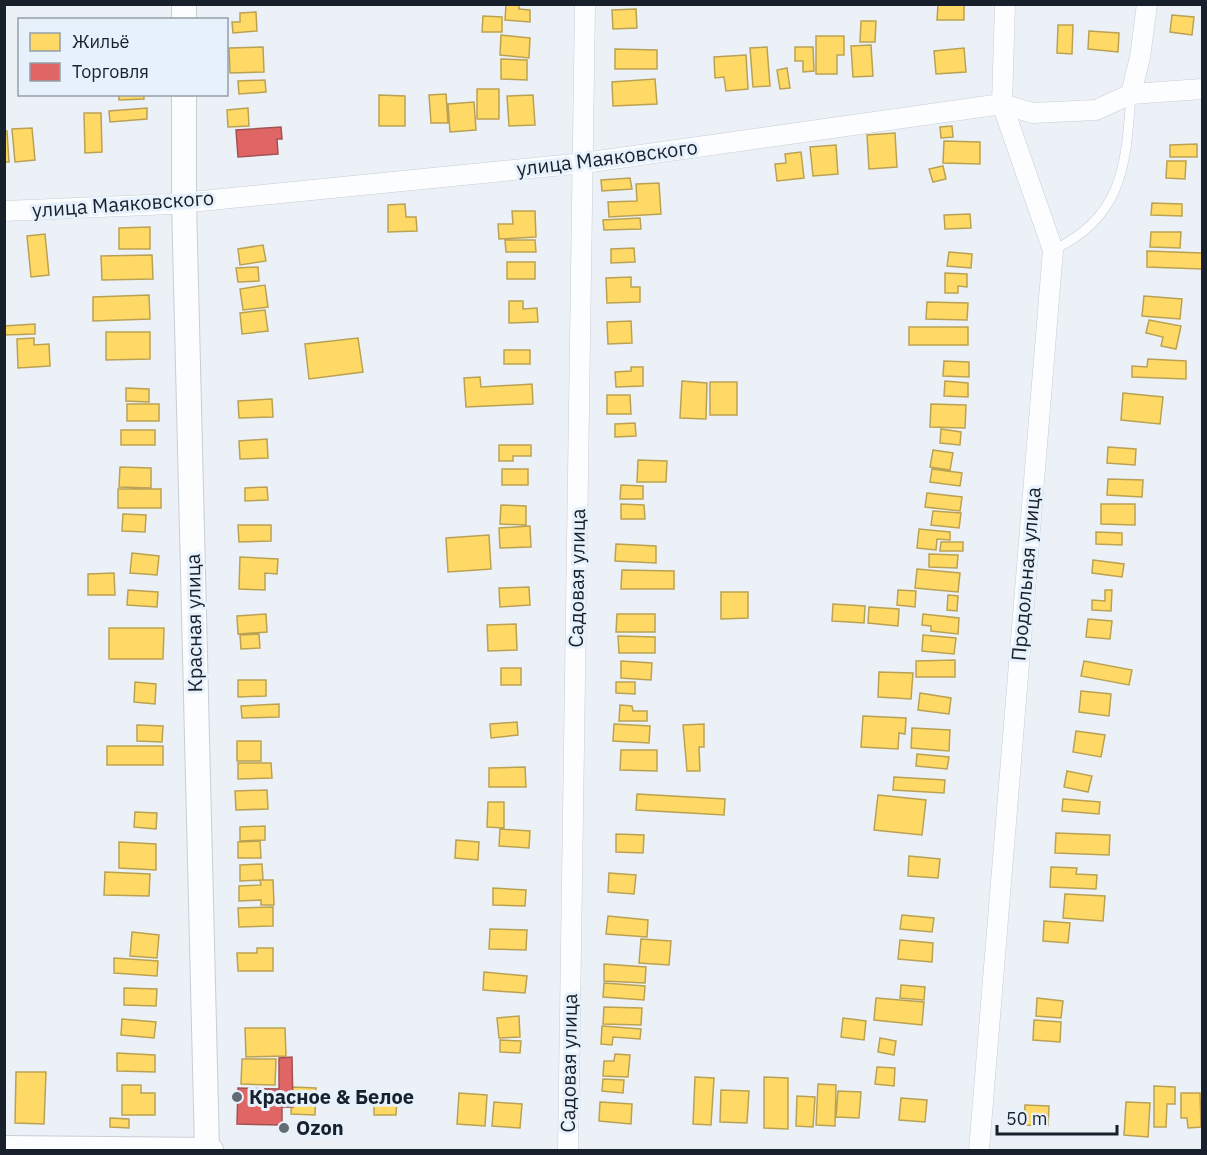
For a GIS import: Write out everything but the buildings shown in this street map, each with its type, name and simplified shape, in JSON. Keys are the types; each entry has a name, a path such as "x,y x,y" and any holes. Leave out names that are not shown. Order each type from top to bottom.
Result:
{"street":[{"name":"Садовая улица","path":"567,1150 585,4"},
{"name":"Продольная улица","path":"979,1150 1053,250 1002,104 1005,4"},
{"path":"1131,94 1140,57 1147,4"},
{"name":"улица Маяковского","path":"4,211 184,201 584,163 1002,104 1033,113 1096,110 1131,94 1203,89"},
{"name":"Красная улица","path":"184,96 184,201 208,1150"},
{"path":"4,1148 208,1150"}],"lane":[{"path":"1053,250 1065,244 1103,213 1114,194 1124,171 1131,94"}],"place":[{"name":"Красное & Белое","path":"237,1097"},
{"name":"Ozon","path":"284,1128"}]}
